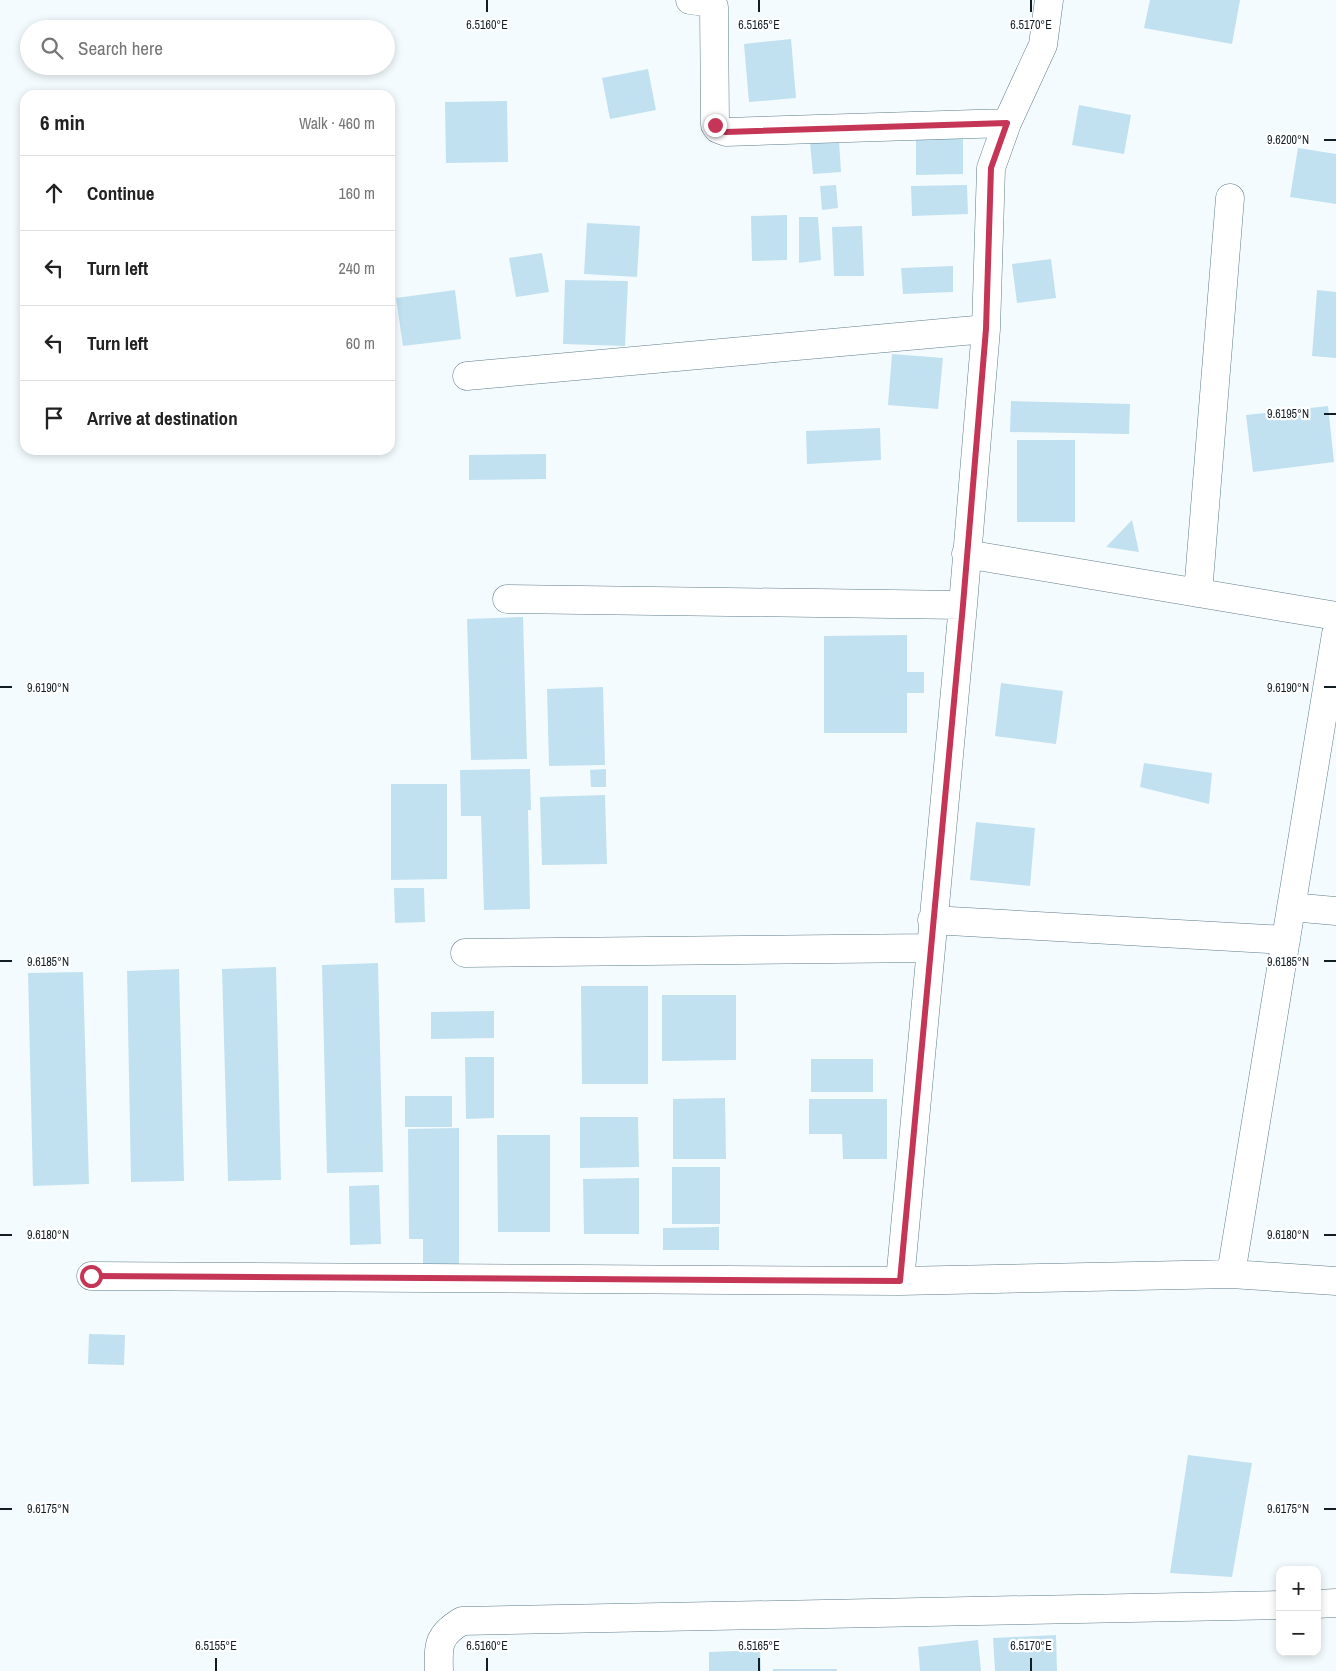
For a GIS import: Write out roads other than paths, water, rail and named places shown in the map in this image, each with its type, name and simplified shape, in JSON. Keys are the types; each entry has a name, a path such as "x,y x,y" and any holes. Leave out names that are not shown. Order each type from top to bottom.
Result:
{"street":[{"path":"690,0 705,2 714,7 715,125 718,130 726,132 1007,123"},
{"path":"900,1281 932,920 963,605 986,329 991,168 1007,123 1043,45 1049,0"},
{"path":"1198,593 1230,198"},
{"path":"467,376 986,329"},
{"path":"966,554 1336,616"},
{"path":"508,599 963,605"},
{"path":"1231,1274 1336,634"},
{"path":"1291,907 1336,911"},
{"path":"932,920 1286,940"},
{"path":"465,952 930,948"},
{"path":"91,1276 900,1281 1231,1274 1336,1281"},
{"path":"1321,1604 1336,1603"},
{"path":"439,1671 438,1646 448,1629 462,1620 1276,1604"}]}
